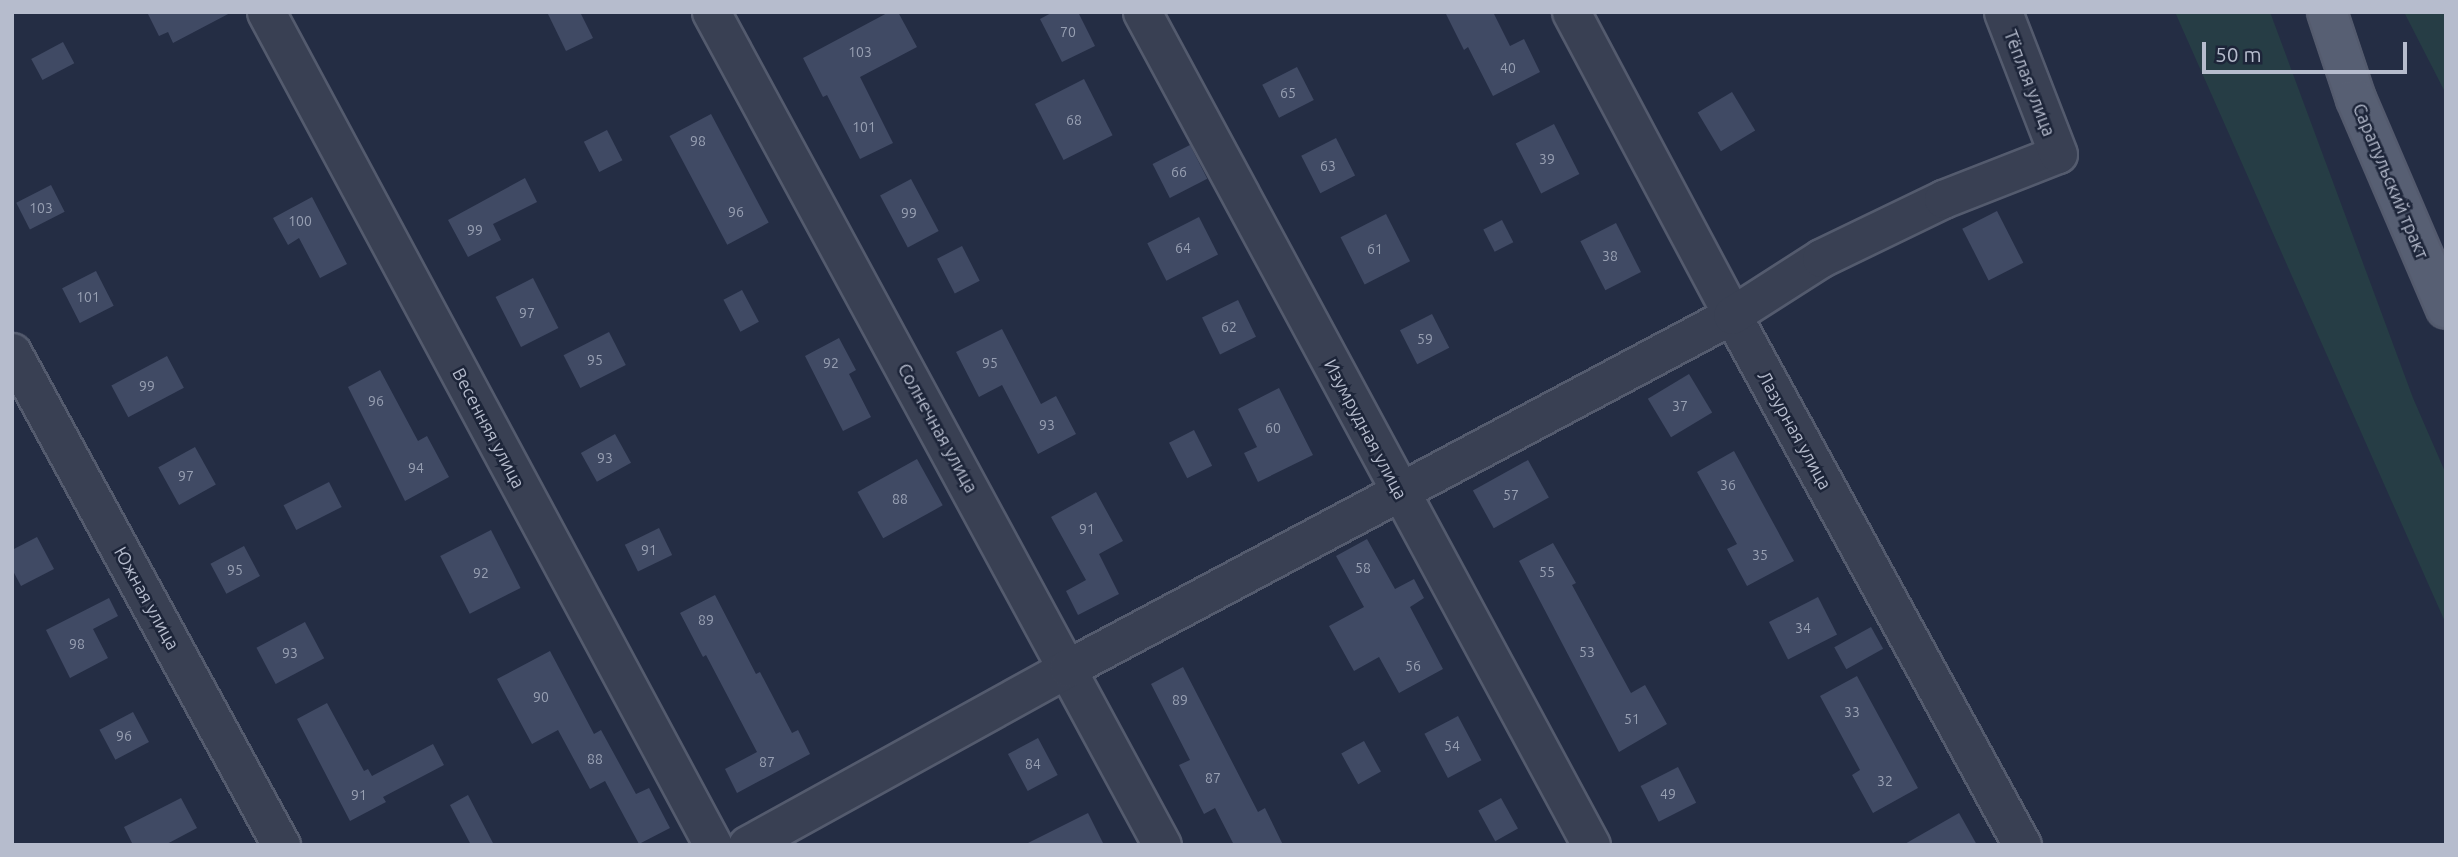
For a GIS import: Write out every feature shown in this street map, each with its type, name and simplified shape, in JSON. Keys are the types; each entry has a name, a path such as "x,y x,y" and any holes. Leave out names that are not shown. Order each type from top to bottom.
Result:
{"main road":[{"name":"Сарапульский тракт","path":"2326,12 2356,99 2446,309"}],"street":[{"name":"Весенняя улица","path":"266,12 713,845"},
{"name":"Солнечная улица","path":"711,12 1162,845"},
{"name":"Изумрудная улица","path":"1142,12 1591,845"},
{"name":"Лазурная улица","path":"1571,12 1732,315 2022,845"},
{"name":"Тёплая улица","path":"1732,315 1821,258 1943,199 2058,153 2003,12"},
{"path":"747,845 1068,668 1732,315"},
{"name":"Южная улица","path":"12,352 281,845"}],"shaded area":[{"path":"2175,12 2270,12 2413,398 2446,474 2446,624"},
{"path":"2404,12 2446,12 2446,94"}],"building":[{"path":"147,12 232,12 173,43 168,32 159,36"},
{"path":"547,12 580,12 593,38 566,51"},
{"path":"889,12 898,12 917,47 860,77 893,143 860,159 827,95 823,97 803,58"},
{"path":"1053,12 1078,12 1095,46 1062,62 1040,19"},
{"path":"1445,12 1493,12 1510,46 1524,39 1540,72 1493,96 1468,47 1464,50"},
{"path":"63,42 74,63 42,80 31,59"},
{"path":"1297,67 1314,100 1279,118 1262,85"},
{"path":"1084,79 1113,135 1064,160 1035,104"},
{"path":"1732,92 1755,131 1721,151 1698,113"},
{"path":"711,114 769,223 727,245 670,136"},
{"path":"1554,124 1579,174 1541,193 1516,144"},
{"path":"607,130 622,160 599,172 584,142"},
{"path":"1336,138 1355,175 1320,193 1301,156"},
{"path":"1190,145 1207,179 1170,198 1153,164"},
{"path":"525,178 537,202 493,224 501,240 468,257 448,220"},
{"path":"911,179 939,231 908,248 880,195"},
{"path":"51,185 65,212 30,229 16,203"},
{"path":"312,197 347,264 320,278 299,238 288,245 273,218"},
{"path":"1997,211 2023,263 1989,280 1962,229"},
{"path":"1386,214 1410,261 1365,284 1341,237"},
{"path":"1199,217 1218,254 1166,281 1147,243"},
{"path":"1502,220 1513,242 1495,252 1483,230"},
{"path":"1616,223 1641,272 1605,290 1580,241"},
{"path":"962,246 980,281 955,293 937,259"},
{"path":"96,271 114,306 80,323 62,288"},
{"path":"533,278 558,328 521,347 496,297"},
{"path":"742,290 759,322 740,332 723,300"},
{"path":"1238,300 1256,337 1220,354 1202,318"},
{"path":"1432,314 1449,348 1417,364 1400,330"},
{"path":"1002,329 1041,404 1056,396 1076,434 1038,454 1002,385 979,397 956,352"},
{"path":"609,332 626,365 580,388 564,355"},
{"path":"839,338 856,370 849,374 871,417 843,431 805,356"},
{"path":"167,356 184,388 128,417 111,386"},
{"path":"380,370 418,441 427,436 449,477 405,501 348,387"},
{"path":"1689,374 1712,413 1671,437 1648,399"},
{"path":"1279,388 1313,455 1258,482 1244,453 1257,447 1238,409"},
{"path":"1194,430 1212,466 1187,478 1169,443"},
{"path":"615,434 631,463 597,482 581,453"},
{"path":"195,447 216,485 179,505 158,467"},
{"path":"1734,451 1794,561 1747,586 1727,549 1737,544 1697,472"},
{"path":"917,459 943,505 883,538 858,492"},
{"path":"1528,460 1549,498 1494,528 1473,491"},
{"path":"329,482 342,507 296,530 284,505"},
{"path":"1096,492 1123,541 1099,554 1119,594 1078,615 1066,591 1086,580 1051,517"},
{"path":"659,528 672,555 638,572 625,545"},
{"path":"491,530 521,588 470,614 440,556"},
{"path":"37,537 54,569 21,586 12,569 12,550"},
{"path":"1367,539 1395,589 1414,579 1424,598 1410,607 1443,669 1399,693 1379,657 1354,671 1329,626 1364,607 1336,556"},
{"path":"1553,543 1576,583 1572,585 1631,693 1645,685 1667,724 1619,752 1519,561"},
{"path":"244,546 260,576 226,594 210,564"},
{"path":"715,595 756,674 760,672 792,733 798,730 810,754 737,793 725,769 757,752 706,655 703,657 680,613"},
{"path":"1818,597 1837,634 1788,659 1769,622"},
{"path":"109,598 118,616 93,629 108,658 70,678 46,630"},
{"path":"305,622 324,658 276,684 256,648"},
{"path":"1871,627 1883,649 1846,669 1834,647"},
{"path":"550,651 594,734 601,730 636,794 649,788 670,828 639,844 605,781 590,789 558,730 532,744 497,679"},
{"path":"1183,667 1258,812 1265,808 1283,845 1234,845 1215,808 1204,814 1179,765 1190,760 1151,684"},
{"path":"1857,676 1918,788 1873,813 1852,775 1860,770 1820,696"},
{"path":"327,703 364,771 368,769 372,776 433,744 444,765 383,797 386,802 350,821 297,719"},
{"path":"133,712 149,742 115,760 99,730"},
{"path":"1458,716 1481,760 1448,778 1424,734"},
{"path":"1038,738 1058,775 1028,791 1008,754"},
{"path":"1364,741 1381,772 1358,784 1341,754"},
{"path":"1678,767 1696,803 1659,822 1641,786"},
{"path":"468,795 494,845 471,845 450,805"},
{"path":"181,798 197,828 165,845 133,845 124,827"},
{"path":"1501,798 1518,829 1495,841 1478,811"},
{"path":"1088,813 1104,845 1024,845"},
{"path":"1959,813 1977,845 1903,845"}]}
